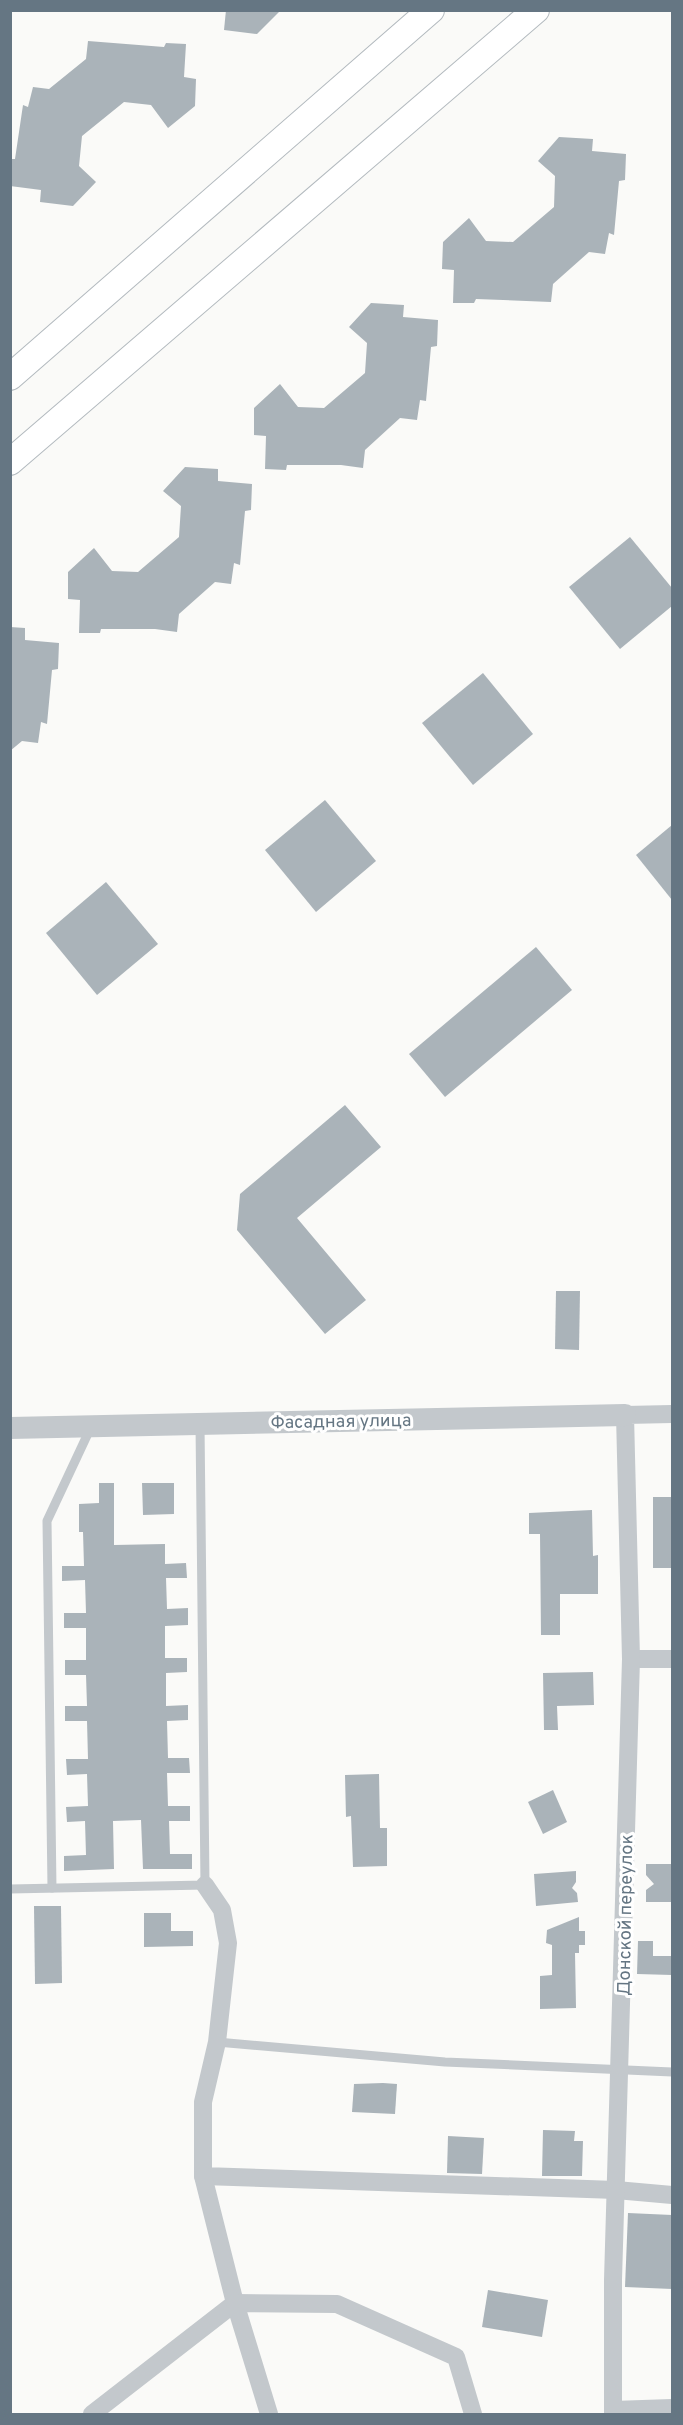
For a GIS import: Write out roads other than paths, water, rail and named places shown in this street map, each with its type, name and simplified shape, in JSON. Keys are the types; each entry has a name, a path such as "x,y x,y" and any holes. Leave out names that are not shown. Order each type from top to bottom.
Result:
{"main road":[{"path":"10,377 431,10"},
{"path":"10,462 536,10"}],"street":[{"name":"Фасадная улица","path":"10,1428 672,1414"},
{"name":"Донской переулок","path":"613,2412 616,2190 631,1659 625,1415"},
{"path":"631,1659 672,1659"},
{"path":"205,1885 222,1910 228,1943 217,2042 203,2102 203,2176 235,2303 269,2415"},
{"path":"203,2176 616,2190 672,2195"},
{"path":"92,2415 235,2303 337,2304 456,2357 472,2415"},
{"path":"613,2412 672,2409"}],"lane":[{"path":"10,1889 205,1885 200,1424"},
{"path":"52,1888 47,1521 92,1426"},
{"path":"217,2042 445,2062 672,2072"}]}
